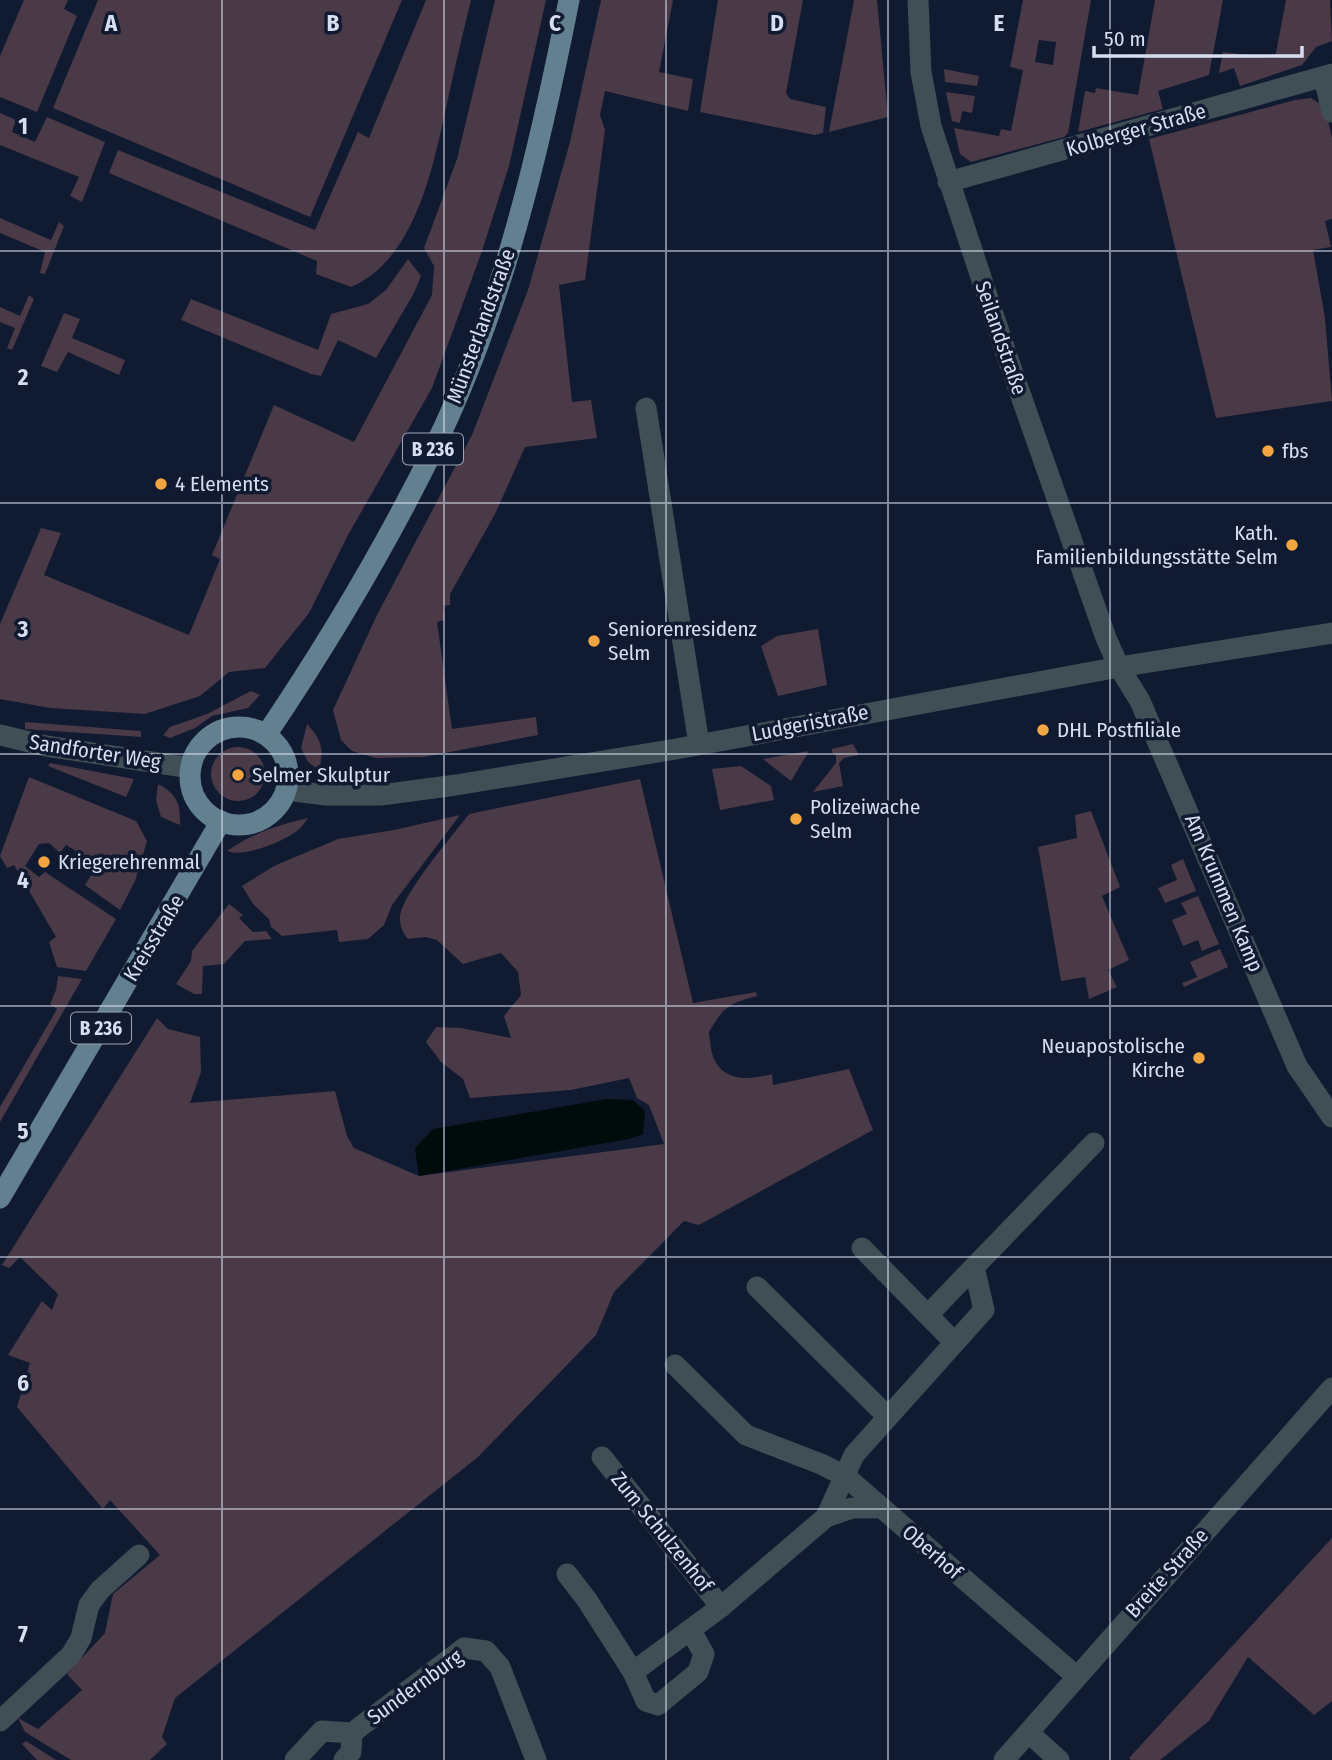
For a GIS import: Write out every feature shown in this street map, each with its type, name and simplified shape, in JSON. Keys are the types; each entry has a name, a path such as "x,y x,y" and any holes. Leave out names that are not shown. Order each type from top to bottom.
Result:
{"main road":[{"name":"Münsterlandstraße","path":"266,735 325,646 365,575 435,446 465,375 515,232 542,135 569,0"},
{"path":"226,728 254,729 266,735 278,746 285,759 288,775 286,790 279,805 268,816 253,823 237,825 221,821 207,813 197,800 191,784 191,768 203,743 226,728"},
{"name":"Kreisstraße","path":"0,1198 221,821"}],"street":[{"name":"Seilandstraße","path":"918,0 921,72 931,126 1026,411 1106,638 1119,667"},
{"name":"Kolberger Straße","path":"948,182 1328,76 1332,112"},
{"path":"646,408 699,744"},
{"name":"Ludgeristraße","path":"286,790 326,795 381,795 456,785 699,744 1119,667 1332,633"},
{"name":"Am Krummen Kamp","path":"1119,667 1140,701 1297,1066 1332,1117"},
{"name":"Sandforter Weg","path":"0,735 46,746 191,768"},
{"path":"928,1315 1094,1143"},
{"path":"862,1248 954,1342"},
{"path":"675,1365 746,1435 845,1476 854,1455 984,1310 974,1267"},
{"path":"757,1287 887,1416"},
{"name":"Breite Straße","path":"1004,1760 1332,1388"},
{"name":"Zum Schulzenhof","path":"602,1457 721,1607"},
{"name":"Oberhof","path":"845,1476 1076,1676"},
{"name":"Zum Schulzenhof","path":"633,1672 721,1607 826,1517 845,1476"},
{"path":"826,1517 852,1508 881,1508"},
{"path":"0,1721 71,1655 81,1638 89,1605 100,1590 139,1555"},
{"path":"567,1574 633,1672 646,1701 658,1705 698,1672 704,1654 691,1631"},
{"name":"Sundernburg","path":"295,1760 322,1731 352,1734 464,1648 486,1651 500,1667 536,1760"},
{"path":"1029,1733 1059,1760"},
{"name":"Sundernburg","path":"344,1760 351,1752 352,1734"}],"shaded area":[{"path":"24,0 68,0 64,9 77,16 37,112 0,97 0,56"},
{"path":"98,0 402,0 310,217 53,108"},
{"path":"426,0 471,0 429,179 407,232 392,255 374,273 351,287 316,274 317,261 109,173 118,150 315,230 358,132 369,138"},
{"path":"495,0 546,0 509,166 482,251 432,388 348,535 309,613 265,668 229,672 200,696 145,714 50,708 0,699 0,624 41,528 61,533 44,575 189,635 220,559 212,555 274,405 354,442 432,295 434,266 424,248 457,159"},
{"path":"601,0 673,0 659,72 693,79 688,111 605,91 600,115 605,130 585,280 559,285 572,402 591,400 597,438 525,447 495,514 450,594 450,605 443,606 445,620 437,622 452,729 536,717 538,735 424,757 376,758 352,751 341,740 333,710 377,615 472,435 528,290 570,142"},
{"path":"718,0 803,0 786,93 790,99 826,107 823,133 815,135 700,112"},
{"path":"854,0 877,0 888,117 829,132"},
{"path":"1023,0 1091,0 1068,133 1064,137 971,162 960,154 954,128 999,136 1001,129 1011,131 1023,70 1010,67","holes":["1039,40 1056,42 1053,65 1035,62"]},
{"path":"1155,0 1223,0 1209,75 1158,91 1163,109 1078,132 1085,91 1095,93 1096,88 1138,95"},
{"path":"1286,0 1330,0 1332,41 1316,47 1302,65 1240,86 1234,68 1219,73 1223,52 1275,58"},
{"path":"944,69 979,76 977,86 945,82"},
{"path":"946,92 975,96 972,113 962,111 960,123 952,121"},
{"path":"1311,98 1325,107 1332,138 1332,219 1325,221 1331,247 1313,250 1325,318 1332,401 1216,418 1149,139"},
{"path":"0,113 16,120 12,132 35,142 47,117 105,142 82,202 70,196 79,177 0,145"},
{"path":"0,218 51,240 59,222 64,226 45,274 40,273 45,252 0,233"},
{"path":"408,259 421,276 376,358 338,340 321,376 181,320 191,299 318,350 331,314 368,304 386,290"},
{"path":"29,295 34,299 12,350 7,348 15,328 0,322 0,307 20,316"},
{"path":"64,313 80,319 72,338 125,360 119,375 68,352 57,372 41,366"},
{"path":"818,629 827,685 778,696 761,646 777,636"},
{"path":"251,691 260,695 248,708 212,716 195,728 170,738 163,735 170,727 207,714"},
{"path":"25,722 141,731 141,737 25,729"},
{"path":"307,724 320,745 319,770 308,762 301,748"},
{"path":"853,744 859,755 844,758 839,763 843,786 813,792 836,763 832,749"},
{"path":"238,747 257,755 265,774 257,793 238,801 219,793 211,774 219,755"},
{"path":"809,751 791,781 763,759"},
{"path":"50,763 134,779 126,797 48,766"},
{"path":"741,766 771,786 774,800 720,810 712,769"},
{"path":"29,777 136,821 147,841 135,881 120,910 85,885 98,864 66,845 60,853 49,843 39,844 25,866 39,877 45,872 116,919 86,971 57,967 49,942 56,937 14,865 7,868 0,856"},
{"path":"640,779 693,1003 756,992 757,996 728,1008 718,1017 709,1032 715,1061 726,1073 740,1078 772,1074 773,1085 849,1069 873,1130 699,1225 684,1221 614,1292 596,1335 478,1457 175,1698 162,1737 167,1744 150,1760 71,1760 25,1732 18,1718 38,1729 82,1690 67,1674 105,1633 113,1594 160,1555 110,1500 103,1509 17,1407 30,1363 8,1355 42,1301 52,1310 58,1294 20,1257 9,1268 2,1265 157,1018 168,1029 200,1037 201,1072 190,1103 335,1091 347,1136 354,1148 419,1176 664,1144 649,1105 637,1098 629,1078 571,1090 470,1098 463,1079 441,1062 426,1042 436,1027 461,1028 511,1038 504,1016 521,995 518,972 501,953 463,964 437,940 426,937 408,939 400,922 402,909 417,881 469,814"},
{"path":"158,784 174,796 180,825 161,817 156,800"},
{"path":"1091,811 1120,887 1102,896 1129,960 1108,970 1117,987 1089,999 1085,977 1061,981 1038,847 1077,838 1075,815"},
{"path":"460,815 392,905 384,925 368,939 339,942 337,930 282,936 271,927 269,919 253,904 242,886 274,866 338,839"},
{"path":"308,818 297,831 273,844 253,851 227,851 266,830"},
{"path":"1183,859 1196,891 1165,903 1158,888 1177,880 1171,865"},
{"path":"1198,896 1219,944 1202,951 1198,940 1183,946 1172,920 1187,914 1181,903"},
{"path":"229,904 243,915 239,918 253,932 266,931 272,939 245,941 224,964 203,966 202,994 194,994 176,984 191,961 192,951"},
{"path":"1220,949 1228,967 1184,987 1182,983 1197,977 1190,962"},
{"path":"58,976 82,979 0,1122 0,1107 57,1009 50,1004"},
{"path":"607,1099 633,1100 645,1111 643,1134 629,1139 419,1176 415,1148 433,1129"},
{"path":"1332,1538 1332,1701 1314,1715 1248,1657 1209,1721 1160,1760 1131,1760 1129,1758"},
{"path":"26,1741 56,1760 37,1760 22,1744"}],"place":[{"name":"fbs","path":"1268,451"},
{"name":"4 Elements","path":"161,484"},
{"name":"Kath. Familienbildungsstätte Selm","path":"1292,545"},
{"name":"Seniorenresidenz Selm","path":"594,641"},
{"name":"DHL Postfiliale","path":"1043,730"},
{"name":"Selmer Skulptur","path":"238,775"},
{"name":"Polizeiwache Selm","path":"796,819"},
{"name":"Kriegerehrenmal","path":"44,862"},
{"name":"Neuapostolische Kirche","path":"1199,1058"}]}
